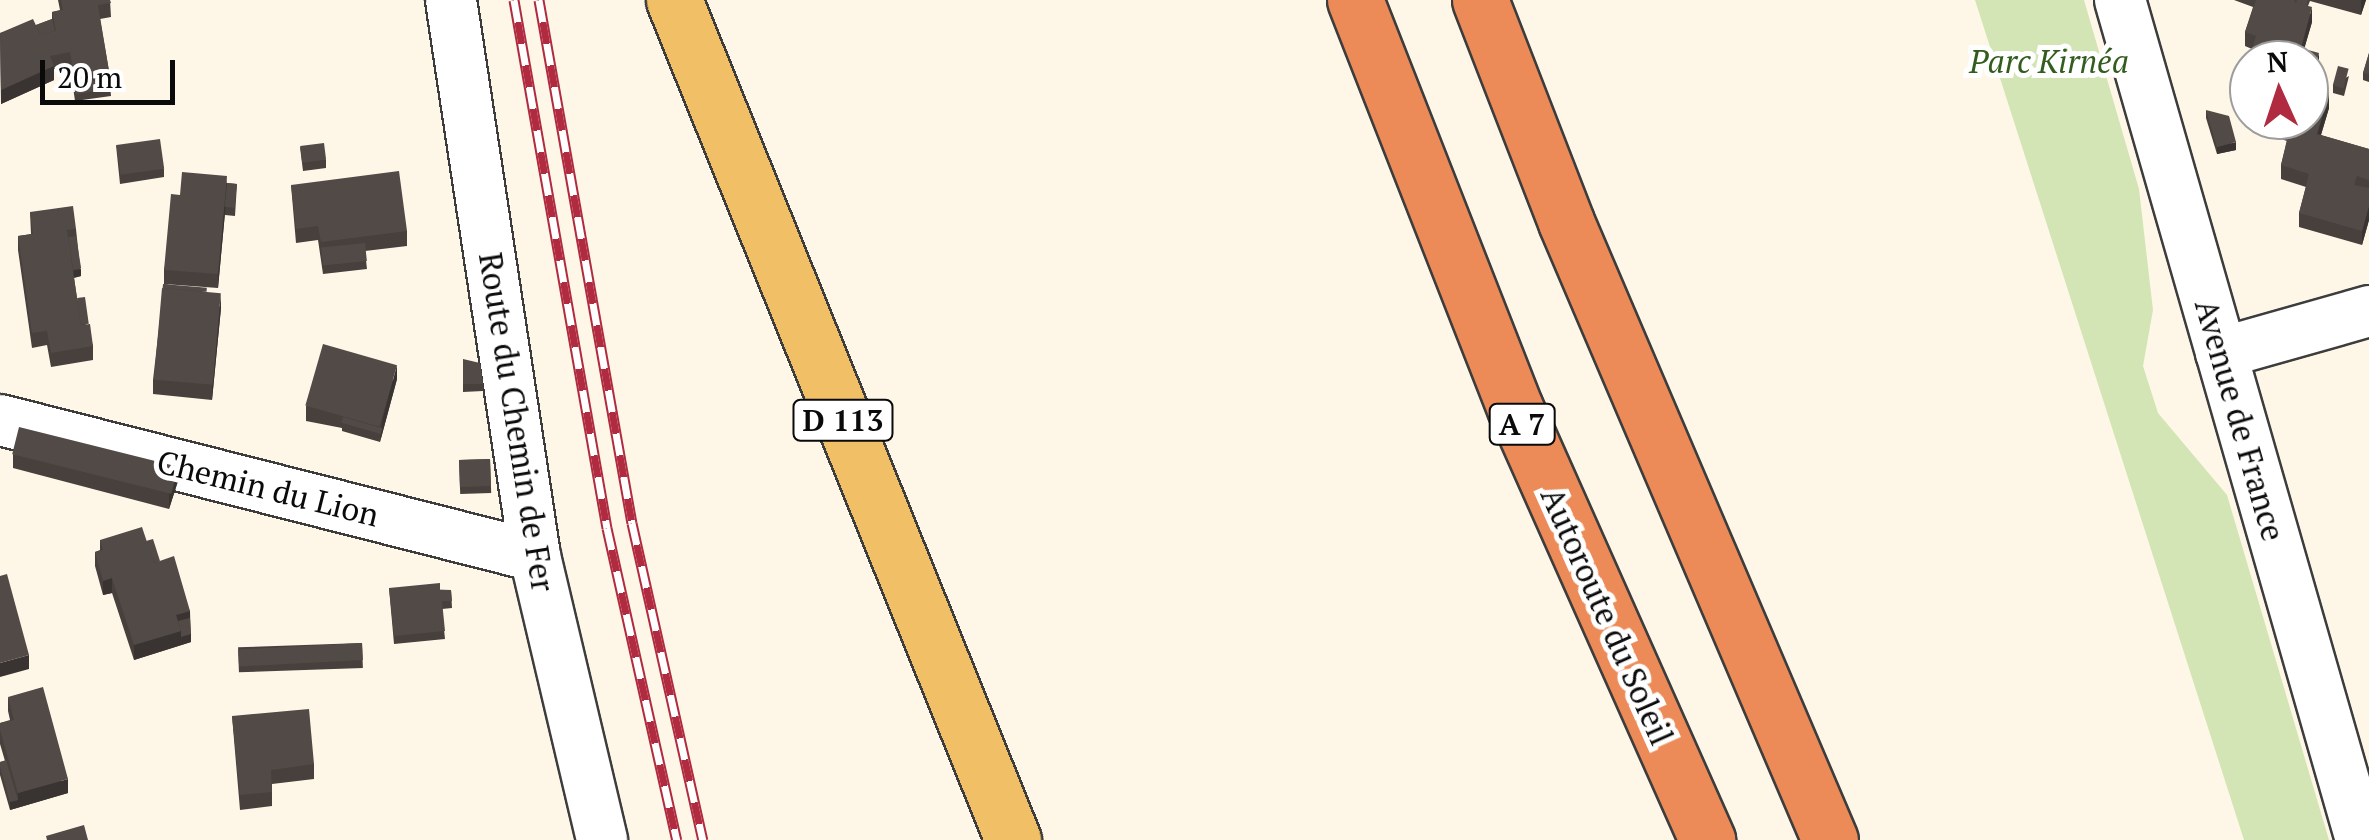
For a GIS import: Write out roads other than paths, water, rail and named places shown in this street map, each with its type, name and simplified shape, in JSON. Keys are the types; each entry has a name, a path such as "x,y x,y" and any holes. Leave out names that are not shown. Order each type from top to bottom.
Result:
{"highway":[{"name":"Autoroute du Soleil","path":"1354,0 1515,408 1707,840"},
{"path":"1480,0 1566,222 1830,840"}],"main road":[{"name":"D 113","path":"674,0 1013,840"}],"street":[{"name":"Route du Chemin de Fer","path":"451,0 535,556 602,840"},
{"name":"Avenue de France","path":"2120,0 2361,840"},
{"path":"2221,352 2369,312"},
{"name":"Chemin du Lion","path":"0,420 535,556"}],"railway":[{"path":"514,0 607,528 677,840"},
{"path":"539,0 632,523 703,840"}],"park label":[{"name":"Parc Kirnéa","path":"2049,61"}]}
